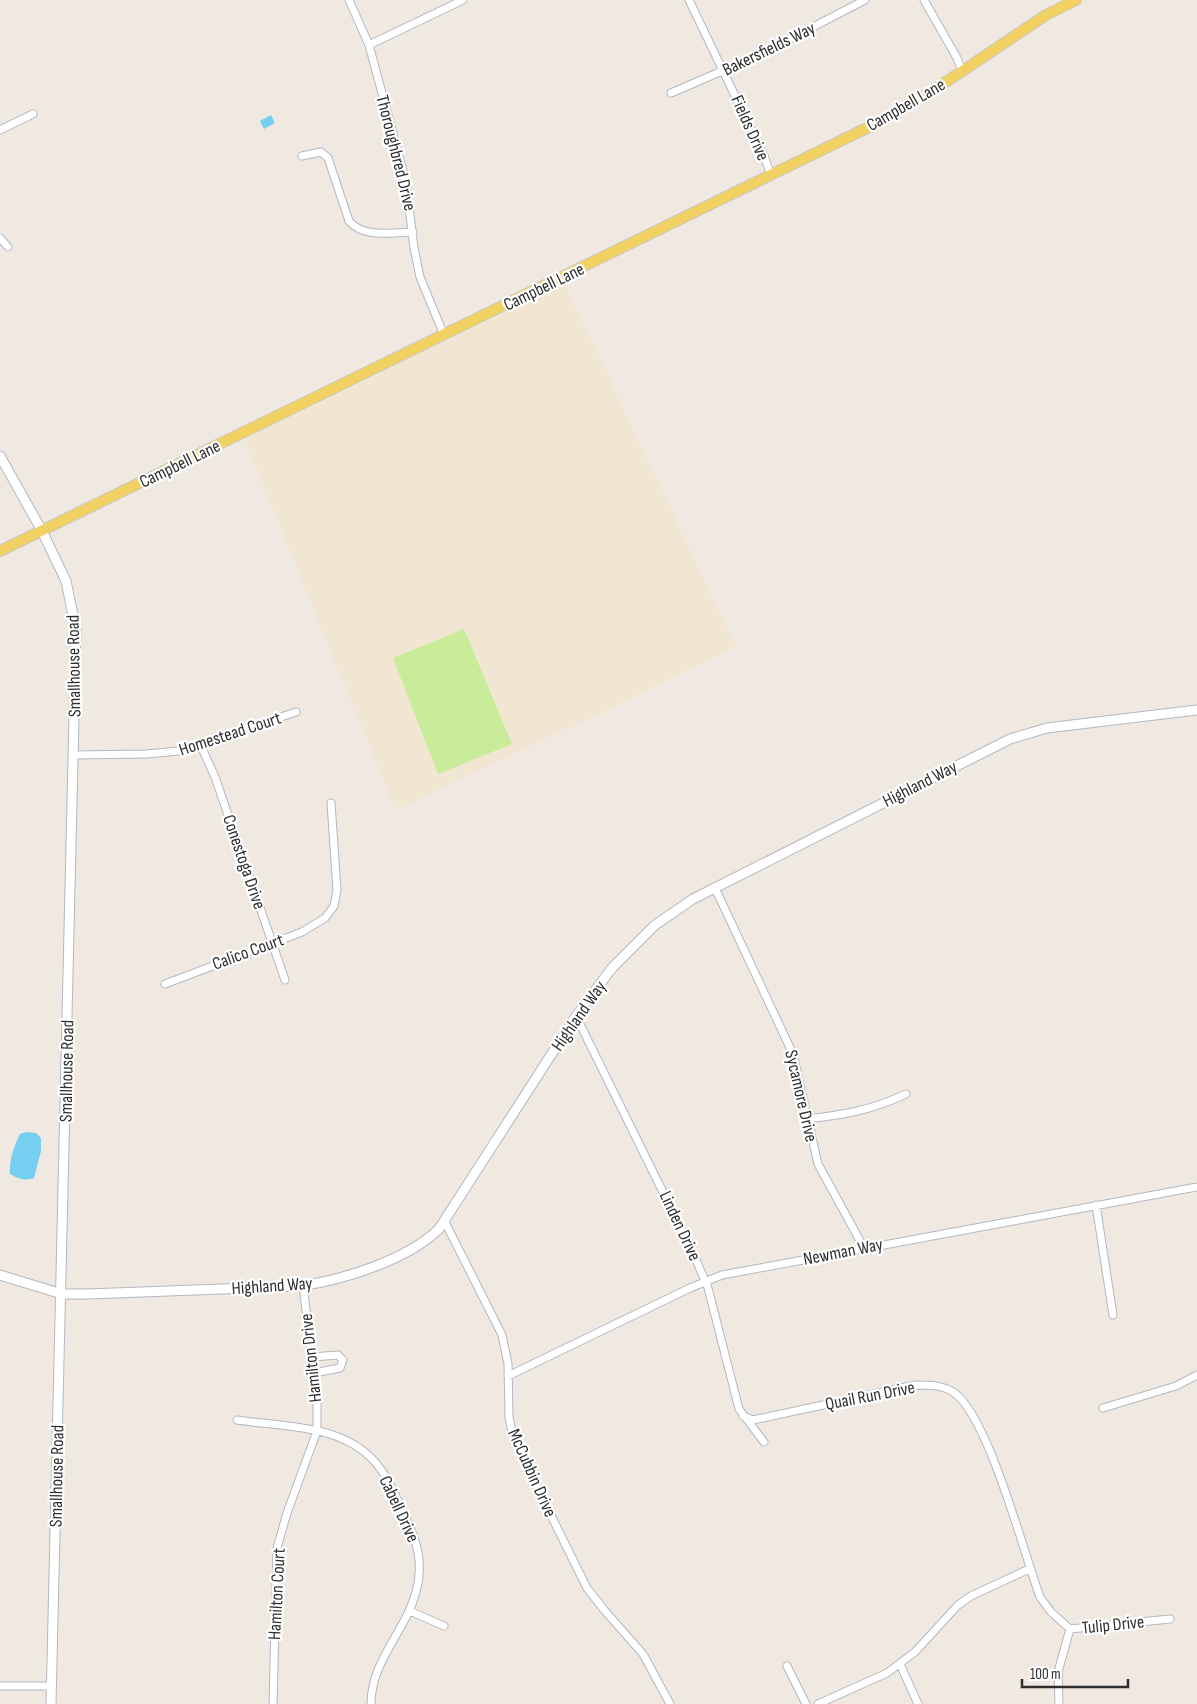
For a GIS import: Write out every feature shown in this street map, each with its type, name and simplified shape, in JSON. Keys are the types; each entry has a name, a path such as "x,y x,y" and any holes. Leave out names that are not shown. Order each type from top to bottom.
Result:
{"main road":[{"name":"Campbell Lane","path":"0,551 907,107 1046,15 1076,0"}],"street":[{"name":"Thoroughbred Drive","path":"349,0 368,45 406,182 420,277 444,335"},
{"path":"368,45 463,0"},
{"name":"Fields Drive","path":"689,0 724,70 771,175"},
{"name":"Bakersfields Way","path":"670,93 805,32 865,0"},
{"path":"924,0 957,58 962,71"},
{"path":"0,130 33,114"},
{"path":"302,156 321,152 328,158 349,221 356,229 366,232 413,232"},
{"path":"0,238 8,247"},
{"name":"Smallhouse Road","path":"0,456 42,531 66,581 76,630 51,1704"},
{"name":"Highland Way","path":"0,1275 62,1294 304,1286 326,1283 374,1266 423,1241 445,1222 576,1016 612,968 644,933 673,912 715,888 997,745 1028,732 1072,724 1197,710"},
{"name":"Homestead Court","path":"74,755 155,754 180,751 201,746 296,712"},
{"name":"Conestoga Drive","path":"201,746 215,778 284,980"},
{"name":"Calico Court","path":"165,984 302,932 327,916 334,906 337,890 331,803"},
{"name":"Sycamore Drive","path":"715,888 787,1040 797,1067 806,1119 822,1174 864,1248"},
{"name":"Linden Drive","path":"576,1016 637,1135 705,1281 743,1416 764,1442"},
{"path":"806,1119 856,1113 879,1106 906,1094"},
{"name":"Newman Way","path":"508,1376 705,1281 734,1272 1197,1187"},
{"path":"1096,1205 1113,1315"},
{"name":"McCubbin Drive","path":"445,1222 502,1335 506,1350 508,1417 512,1432 576,1567 596,1600 644,1654 670,1704"},
{"name":"Hamilton Drive","path":"304,1286 317,1396 317,1431"},
{"path":"312,1357 338,1355 343,1360 340,1368 314,1373"},
{"path":"1103,1408 1176,1386 1197,1374"},
{"name":"Quail Run Drive","path":"743,1416 753,1420 916,1385 935,1386 952,1392 963,1402 983,1432 1029,1569"},
{"name":"Cabell Drive","path":"237,1420 337,1435 362,1449 376,1462 388,1482 420,1554 417,1591 410,1611 378,1667 371,1704"},
{"name":"Hamilton Court","path":"273,1704 277,1548 286,1513 317,1431"},
{"path":"818,1704 887,1673 919,1648 958,1605 971,1596 1029,1569"},
{"name":"Tulip Drive","path":"1029,1569 1045,1606 1070,1629 1170,1619"},
{"path":"410,1611 444,1626"},
{"path":"1059,1704 1058,1672 1070,1629"},
{"path":"900,1664 918,1704"},
{"path":"787,1666 806,1704"},
{"path":"0,1686 52,1686"}],"shaded area":[{"path":"562,278 736,647 396,811 242,434"}],"green space":[{"path":"464,629 512,744 438,774 393,658"}],"water":[{"path":"271,115 275,123 264,129 260,121"},
{"path":"26,1132 36,1133 41,1138 41,1151 34,1178 31,1179 19,1178 10,1174 12,1153 20,1134"}]}
